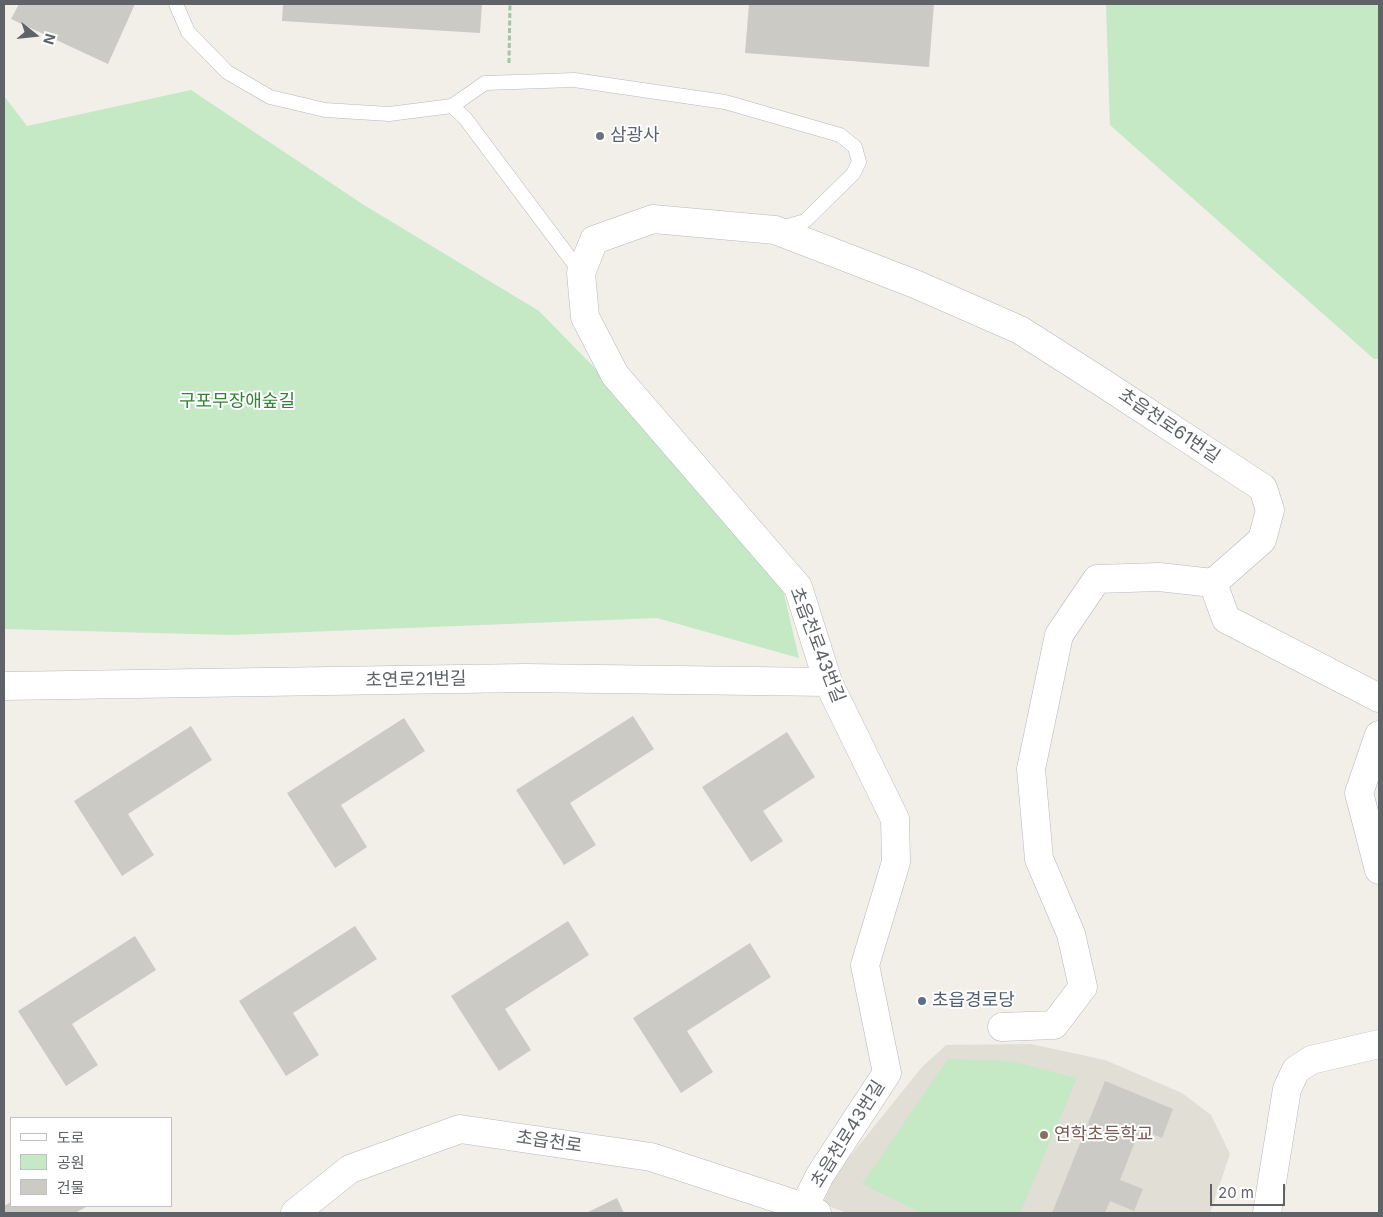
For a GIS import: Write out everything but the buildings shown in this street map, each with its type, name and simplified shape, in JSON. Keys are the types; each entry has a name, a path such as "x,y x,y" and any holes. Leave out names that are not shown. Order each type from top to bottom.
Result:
{"street":[{"name":"초읍천로43번길","path":"775,230 654,219 594,240 581,273 585,317 615,375 798,587 828,682 895,819 896,862 865,965 886,1072 820,1175 810,1210"},
{"name":"초읍천로61번길","path":"775,230 915,284 1020,330 1106,384 1263,488 1270,510 1262,540 1213,583"},
{"path":"1002,1027 1054,1025 1083,987 1071,934 1039,859 1031,769 1059,635 1097,579 1159,577 1213,583 1226,619 1379,698"},
{"name":"초연로21번길","path":"4,686 525,678 828,682"},
{"path":"1379,735 1359,793 1379,870"},
{"path":"1267,1213 1287,1089 1296,1070 1312,1060 1379,1044"},
{"name":"초읍천로","path":"295,1213 350,1169 460,1128 651,1157 810,1210"}],"lane":[{"path":"176,4 188,32 226,72 270,97 325,110 388,114 452,106 485,83 574,80 725,102 840,135 855,147 859,162 853,174 805,221 775,230"},
{"path":"452,106 465,118 581,273"}],"path":[{"path":"509,82 510,4"}],"shaded area":[{"name":"연학초등학교","path":"1031,1044 1105,1060 1182,1093 1211,1115 1230,1154 1210,1213 847,1213 823,1204 835,1175 922,1067 946,1045"}],"green space":[{"path":"1106,4 1379,4 1379,359 1374,359 1110,125"},
{"name":"구포무장애숲길","path":"191,90 364,205 539,311 629,403 781,581 799,658 657,618 231,635 4,629 4,96 27,126"},
{"path":"948,1059 1011,1061 1077,1078 1020,1213 922,1213 862,1184"}],"place":[{"name":"삼광사","path":"600,136"},
{"name":"초읍경로당","path":"922,1001"},
{"name":"연학초등학교","path":"1044,1135"}]}
